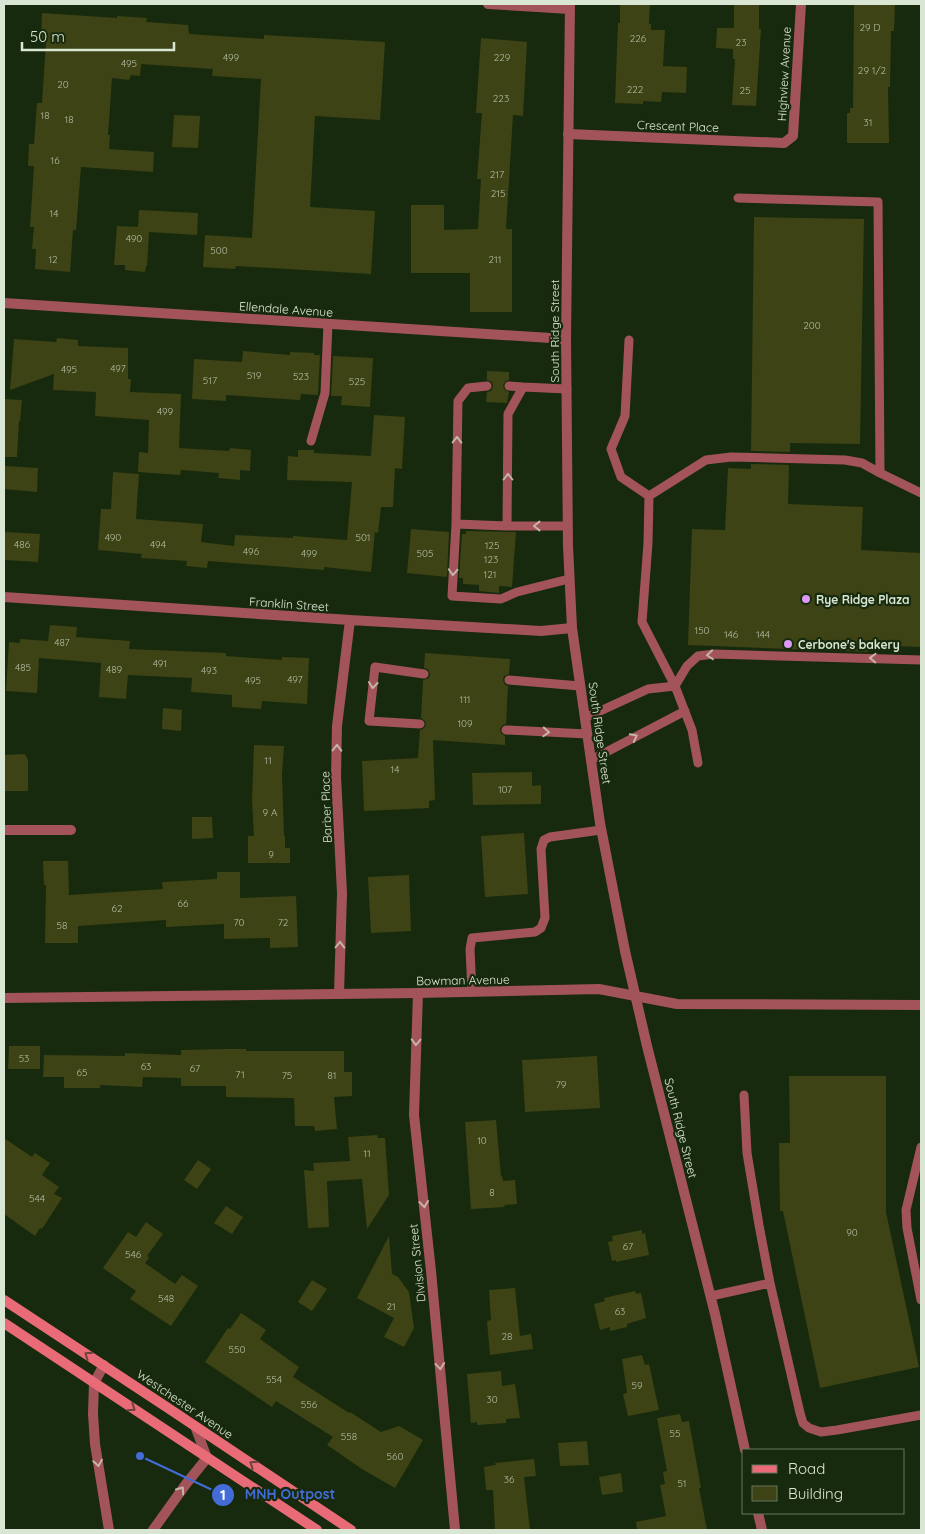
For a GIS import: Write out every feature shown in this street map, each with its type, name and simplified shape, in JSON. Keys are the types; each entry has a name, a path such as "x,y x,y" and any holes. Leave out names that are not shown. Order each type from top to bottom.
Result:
{"main road":[{"name":"Westchester Avenue","path":"4,1300 351,1530"},
{"path":"4,1323 317,1530"}],"street":[{"path":"488,4 570,6"},
{"name":"Highview Avenue","path":"786,141 793,136 801,4"},
{"name":"South Ridge Street","path":"570,6 566,389 567,526 572,628 601,830 625,951 647,1046 711,1296 745,1449"},
{"name":"Crescent Place","path":"568,134 784,143 786,141"},
{"name":"Ellendale Avenue","path":"4,303 566,339"},
{"name":"Franklin Street","path":"4,597 350,620 542,630 572,628"},
{"name":"Barber Place","path":"338,994 342,893 336,776 337,726 350,620"},
{"path":"4,830 71,830"},
{"name":"Bowman Avenue","path":"4,998 599,989 677,1004 921,1005"},
{"name":"Division Street","path":"418,993 414,1115 432,1281 455,1530"},
{"path":"104,1365 94,1383 93,1414 95,1444 109,1530"},
{"path":"153,1530 207,1458 195,1426"},
{"path":"758,1514 762,1530"}],"lane":[{"path":"738,198 878,202 880,473"},
{"path":"311,440 325,393 328,324"},
{"path":"629,340 625,416 611,449 621,477 649,496"},
{"path":"487,386 468,388 458,400 456,524 452,596 502,599 518,592 570,579"},
{"path":"509,386 566,389"},
{"path":"508,526 508,414 523,387"},
{"path":"649,496 706,460 731,457 845,460 862,463 921,493"},
{"path":"649,496 648,543 642,622 676,686 692,730 698,763"},
{"path":"456,524 567,526"},
{"path":"676,686 687,666 698,656 714,654 921,660"},
{"path":"420,724 369,721 375,667 424,674"},
{"path":"509,680 580,686"},
{"path":"585,718 648,689 676,686"},
{"path":"591,760 685,711"},
{"path":"506,730 587,734"},
{"path":"472,992 470,949 472,938 535,932 541,928 545,918 541,849 544,840 550,837 601,830"},
{"path":"744,1095 747,1152 759,1225 770,1283 803,1422 808,1428 821,1432 921,1414"},
{"path":"921,1147 906,1210 907,1228 921,1300"},
{"path":"711,1296 770,1283"}],"building":[{"path":"620,4 650,4 649,24 651,24 651,30 665,30 663,66 687,67 686,93 662,92 661,102 643,101 643,104 615,103"},
{"path":"734,4 759,4 759,29 761,29 756,106 732,105 735,59 733,59 733,49 716,48 717,28 734,28"},
{"path":"854,4 895,4 894,31 891,31 890,87 888,87 889,143 847,143 847,113 850,113 850,108 853,108"},
{"path":"42,13 147,18 146,22 188,25 189,34 264,39 264,35 385,42 380,120 315,116 310,207 375,211 371,274 236,266 235,269 203,267 205,235 252,238 261,79 212,76 213,69 141,64 140,76 131,75 129,80 112,78 108,135 110,135 109,149 154,152 153,172 81,167 76,230 73,230 70,272 35,269 36,249 32,249 34,227 30,227 34,166 28,166 29,144 34,144 37,103 42,103 46,42 41,42"},
{"path":"481,38 527,42 523,116 513,115 506,229 512,229 512,312 470,312 470,273 411,273 411,205 444,205 444,230 478,229 481,179 477,179 482,113 476,113"},
{"path":"174,115 200,116 198,148 172,147"},
{"path":"139,210 198,213 197,235 149,232 145,272 125,270 125,265 114,265 117,226 138,227"},
{"path":"754,217 864,219 860,444 790,443 790,452 751,451"},
{"path":"57,338 78,340 78,346 128,348 128,379 131,379 130,392 181,394 179,448 229,451 230,448 251,450 250,471 240,470 240,480 218,478 219,473 181,470 180,475 138,472 139,452 148,453 149,420 95,416 96,392 53,390 54,374 10,390 14,339 56,342"},
{"path":"243,351 290,355 290,352 314,353 314,355 320,355 318,395 301,394 300,400 226,395 226,401 192,399 194,359 242,362"},
{"path":"333,356 373,358 370,407 341,405 342,396 331,396"},
{"path":"487,371 509,372 509,380 503,385 504,389 509,392 507,403 486,402 487,392 491,391 493,386 492,382 487,380"},
{"path":"4,399 22,400 17,457 4,457"},
{"path":"374,415 405,417 402,469 395,468 393,507 381,507 378,533 375,532 371,572 324,567 324,570 208,561 207,568 186,566 187,561 141,558 142,554 98,550 101,509 111,509 113,472 139,474 136,519 203,524 201,542 234,546 235,535 293,538 293,536 347,540 352,482 287,480 288,456 298,457 298,450 314,450 314,453 371,456"},
{"name":"Rye Ridge Plaza","path":"751,464 789,465 788,504 863,507 861,550 921,553 921,647 868,645 868,652 688,645 692,529 725,530 728,468 751,469"},
{"path":"4,466 38,468 37,492 4,489"},
{"path":"411,529 449,532 447,577 407,573"},
{"path":"466,531 516,532 512,587 499,586 499,593 479,591 479,585 463,584 463,578 459,578 462,534 466,534"},
{"path":"4,532 40,534 38,562 4,560"},
{"path":"50,625 77,627 76,637 130,641 129,649 226,653 226,656 282,660 282,657 309,658 307,704 262,701 261,709 232,707 232,695 191,692 192,678 128,675 126,699 99,697 101,663 39,658 37,693 6,691 9,642 20,643 20,639 48,641"},
{"path":"425,653 510,659 509,674 504,676 503,680 505,685 508,686 506,724 500,729 501,733 505,736 505,745 433,740 435,800 429,801 429,808 364,811 362,761 418,758 420,730 426,725 425,721 421,718 423,680 429,678 430,674 428,669 424,668"},
{"path":"163,708 182,710 181,731 162,729"},
{"path":"254,745 284,746 282,775 284,836 285,848 290,848 290,863 248,863 248,836 254,836 252,800"},
{"path":"25,754 28,760 28,791 4,791 4,755"},
{"path":"532,772 532,786 541,785 541,804 473,805 472,773"},
{"path":"192,817 212,817 213,838 192,839"},
{"path":"524,833 528,894 485,897 481,836"},
{"path":"43,861 68,861 69,895 163,889 162,882 217,879 217,872 240,872 240,898 296,896 298,947 270,948 270,938 224,939 224,924 166,927 166,920 78,926 78,943 45,943 46,885 44,885"},
{"path":"409,875 411,931 371,933 368,877"},
{"path":"9,1046 40,1046 40,1069 8,1069"},
{"path":"246,1049 246,1051 344,1051 344,1072 352,1072 352,1096 334,1097 337,1129 315,1131 314,1126 295,1126 294,1098 226,1097 226,1086 181,1086 181,1078 143,1077 142,1087 100,1085 100,1088 64,1088 64,1077 43,1077 44,1055 125,1056 125,1053 181,1055 181,1050"},
{"path":"597,1056 600,1108 525,1112 522,1060"},
{"path":"789,1076 886,1076 886,1212 919,1367 820,1388 783,1211 780,1211 779,1143 790,1143"},
{"path":"496,1120 501,1176 503,1181 515,1180 517,1204 504,1205 505,1207 471,1209 465,1122"},
{"path":"377,1135 378,1138 385,1138 389,1195 367,1229 362,1179 327,1181 329,1227 308,1228 304,1170 314,1171 313,1163 350,1161 348,1137"},
{"path":"4,1138 32,1157 35,1153 50,1163 42,1175 59,1187 54,1194 62,1198 42,1229 40,1228 35,1236 4,1214"},
{"path":"198,1160 211,1169 197,1189 184,1180"},
{"path":"226,1206 243,1217 232,1234 214,1223"},
{"path":"146,1222 163,1234 147,1256 149,1258 145,1263 175,1284 182,1275 198,1286 171,1326 130,1299 136,1291 103,1268 128,1232 136,1237"},
{"path":"642,1230 642,1234 645,1233 649,1255 616,1262 616,1260 612,1261 608,1242 613,1241 612,1236"},
{"path":"389,1236 392,1274 398,1277 409,1292 414,1328 404,1347 384,1337 394,1318 357,1298"},
{"path":"312,1280 327,1289 312,1311 298,1302"},
{"path":"515,1288 520,1336 531,1334 533,1349 490,1355 487,1321 491,1320 489,1290"},
{"path":"635,1291 636,1294 641,1293 646,1318 627,1324 627,1327 610,1331 610,1327 600,1330 594,1304 605,1301 604,1298"},
{"path":"241,1313 266,1330 260,1339 299,1367 293,1377 381,1432 399,1426 423,1440 395,1488 362,1469 327,1445 333,1437 276,1401 272,1407 205,1362 228,1328 230,1329"},
{"path":"642,1355 645,1365 649,1364 659,1410 628,1416 623,1394 627,1393 622,1359"},
{"path":"501,1371 502,1386 515,1384 520,1418 506,1419 506,1423 477,1425 477,1422 471,1423 467,1374"},
{"path":"680,1414 682,1422 689,1421 707,1530 637,1530 636,1522 666,1516 660,1485 665,1484 663,1472 667,1471 657,1418"},
{"path":"587,1441 589,1465 560,1466 558,1443"},
{"path":"534,1459 536,1476 524,1477 530,1530 495,1530 493,1490 486,1490 484,1467 496,1465 495,1463"},
{"path":"621,1473 623,1492 602,1495 599,1477"}],"place":[{"name":"Rye Ridge Plaza","path":"806,599"},
{"name":"Cerbone's bakery","path":"788,644"},
{"name":"MNH Outpost","path":"140,1456"}]}
